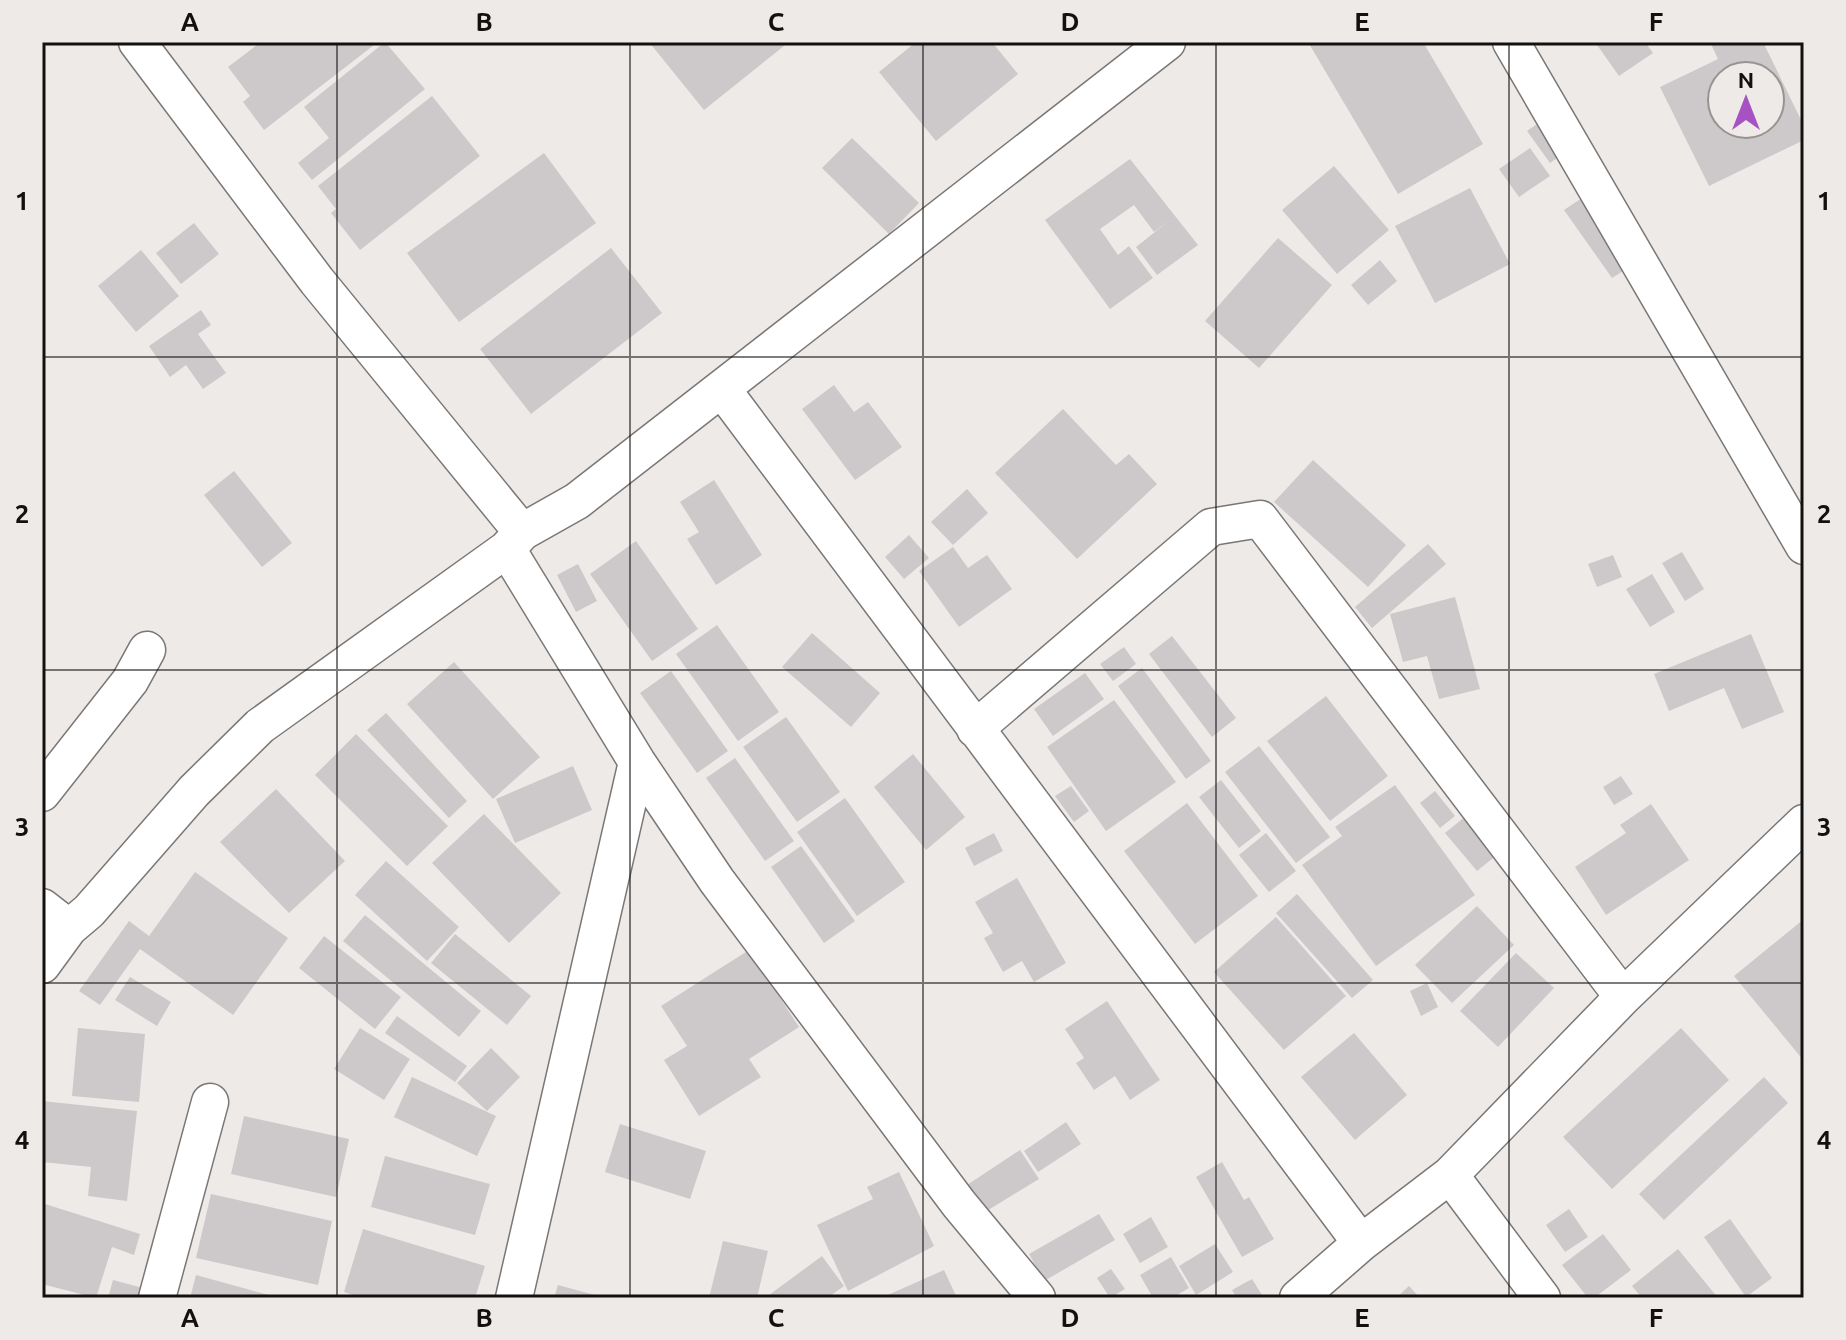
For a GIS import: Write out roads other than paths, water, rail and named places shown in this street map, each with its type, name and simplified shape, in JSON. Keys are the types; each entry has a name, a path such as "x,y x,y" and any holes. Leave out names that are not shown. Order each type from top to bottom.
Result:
{"street":[{"path":"137,42 515,540 637,762 717,881 959,1204 1037,1298"},
{"path":"1511,42 1804,546"},
{"path":"42,965 56,918 89,911 194,791 260,726 515,540 577,501 722,389 1147,48"},
{"path":"722,389 1361,1243"},
{"path":"975,729 1211,527 1260,519 1623,997"},
{"path":"42,793 130,681 147,650"},
{"path":"514,1298 637,762"},
{"path":"1298,1298 1361,1243 1450,1175 1623,997 1804,823"},
{"path":"157,1298 210,1102"},
{"path":"1450,1175 1542,1298"}]}
